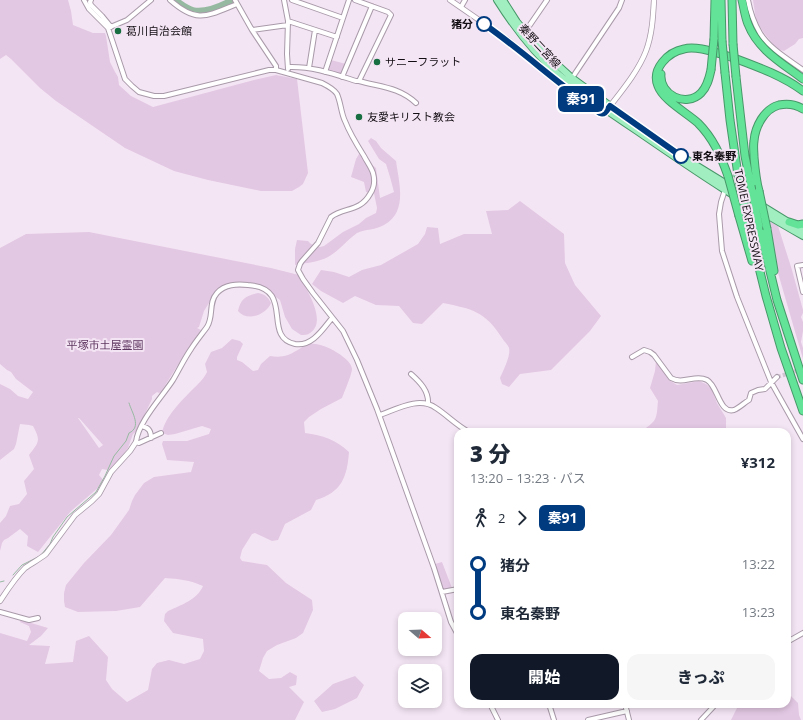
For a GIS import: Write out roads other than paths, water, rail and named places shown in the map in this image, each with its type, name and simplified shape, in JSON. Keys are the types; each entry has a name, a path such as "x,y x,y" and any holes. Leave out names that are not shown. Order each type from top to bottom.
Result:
{"highway":[{"path":"715,0 714,39 711,70 705,88 700,94 692,99 682,100 674,98 666,90 661,82 662,72 666,63 670,59 684,52 695,52 710,54 772,78 780,81 803,95"},
{"name":"TOMEI EXPRESSWAY","path":"722,0 722,41 730,120 738,175 766,296 781,348 803,411"},
{"name":"TOMEI EXPRESSWAY","path":"732,0 733,44 745,156 759,226 777,300 803,380"},
{"path":"742,0 748,25 757,41 768,53 803,79"},
{"path":"781,348 759,283 722,159 708,134 698,123 661,92 656,79 658,69 662,62 675,51 694,48 705,49 765,70 797,86 803,91"},
{"path":"777,300 772,255 756,178 754,141 759,124 766,112 771,108 787,103 796,105 803,109"},
{"path":"789,222 798,225 803,224"}],"main road":[{"name":"秦野二宮線","path":"497,0 514,25 537,53 567,81 668,148 803,230"},
{"name":"秦野二宮線","path":"503,0 525,32 540,49 559,68 608,108 666,151 725,190 803,236"}],"street":[{"path":"84,0 89,9 109,28"},
{"path":"91,0 90,5 102,16 109,28 126,79 139,92 154,96 164,96 269,70 276,70 322,83 329,86 337,94 344,120 370,166 373,176 373,188 367,198 357,207 335,214 331,217 318,243 300,264 298,270 303,279 343,331 357,360 380,415 454,628"},
{"path":"109,28 127,20 151,0"},
{"path":"170,0 186,12 200,16 212,14 236,2 252,30 276,66 276,70"},
{"path":"284,0 288,23 288,74"},
{"path":"292,0 343,18"},
{"path":"326,72 349,0"},
{"path":"355,0 388,12 391,15 359,81"},
{"path":"450,0 508,40 570,91 595,110 603,114 634,73 645,52 652,28 654,0"},
{"path":"461,7 465,0"},
{"path":"525,32 547,0"},
{"path":"572,78 619,8 622,0"},
{"path":"748,0 751,14 760,34 768,44 803,70"},
{"path":"342,77 372,6"},
{"path":"252,30 288,23 337,37"},
{"path":"309,68 315,30"},
{"path":"288,67 299,66 309,68 356,81 395,89 412,98 416,103"},
{"path":"725,190 719,214 722,251 737,297 771,382 803,439"},
{"path":"803,265 797,266 803,292"},
{"path":"0,601 14,580 26,567 46,554 75,515 99,494 111,472 136,442 142,426 158,400 173,380 190,350 208,326 211,304 219,291 231,285 247,285 259,287 268,292 272,296 275,303 280,334 293,344 301,344 310,341 332,318"},
{"path":"632,357 644,350 654,354 671,378 679,381 698,378 707,380 713,386 723,406 730,411 735,410 749,400 751,393 765,389 777,377"},
{"path":"410,374 426,391 429,398 428,404"},
{"path":"380,415 420,402 435,407 462,428"},
{"path":"142,426 149,429 151,432 151,438"},
{"path":"136,442 139,443 161,433"},
{"path":"442,592 454,590"},
{"path":"0,612 29,620 38,618"},
{"path":"791,640 803,633"},
{"path":"492,708 498,720"},
{"path":"551,708 554,720"},
{"path":"626,708 629,720"},
{"path":"700,720 712,708"},
{"path":"588,720 627,711"}],"waterway":[{"path":"175,0 181,5 194,11 204,11 224,5 233,0"},
{"path":"41,555 50,544 67,517 96,492 114,456 126,441 129,433 135,427 136,424 129,403"},
{"path":"13,575 22,565 38,557"},
{"path":"0,582 4,581"}],"tunnel":[{"path":"777,377 803,369"}],"place":[{"name":"猪分","path":"484,24"},
{"name":"葛川自治会館","path":"118,31"},
{"name":"サニーフラット","path":"377,62"},
{"name":"友愛キリスト教会","path":"359,117"},
{"name":"東名秦野","path":"681,156"}],"park label":[{"name":"平塚市土屋霊園","path":"105,345"}]}
